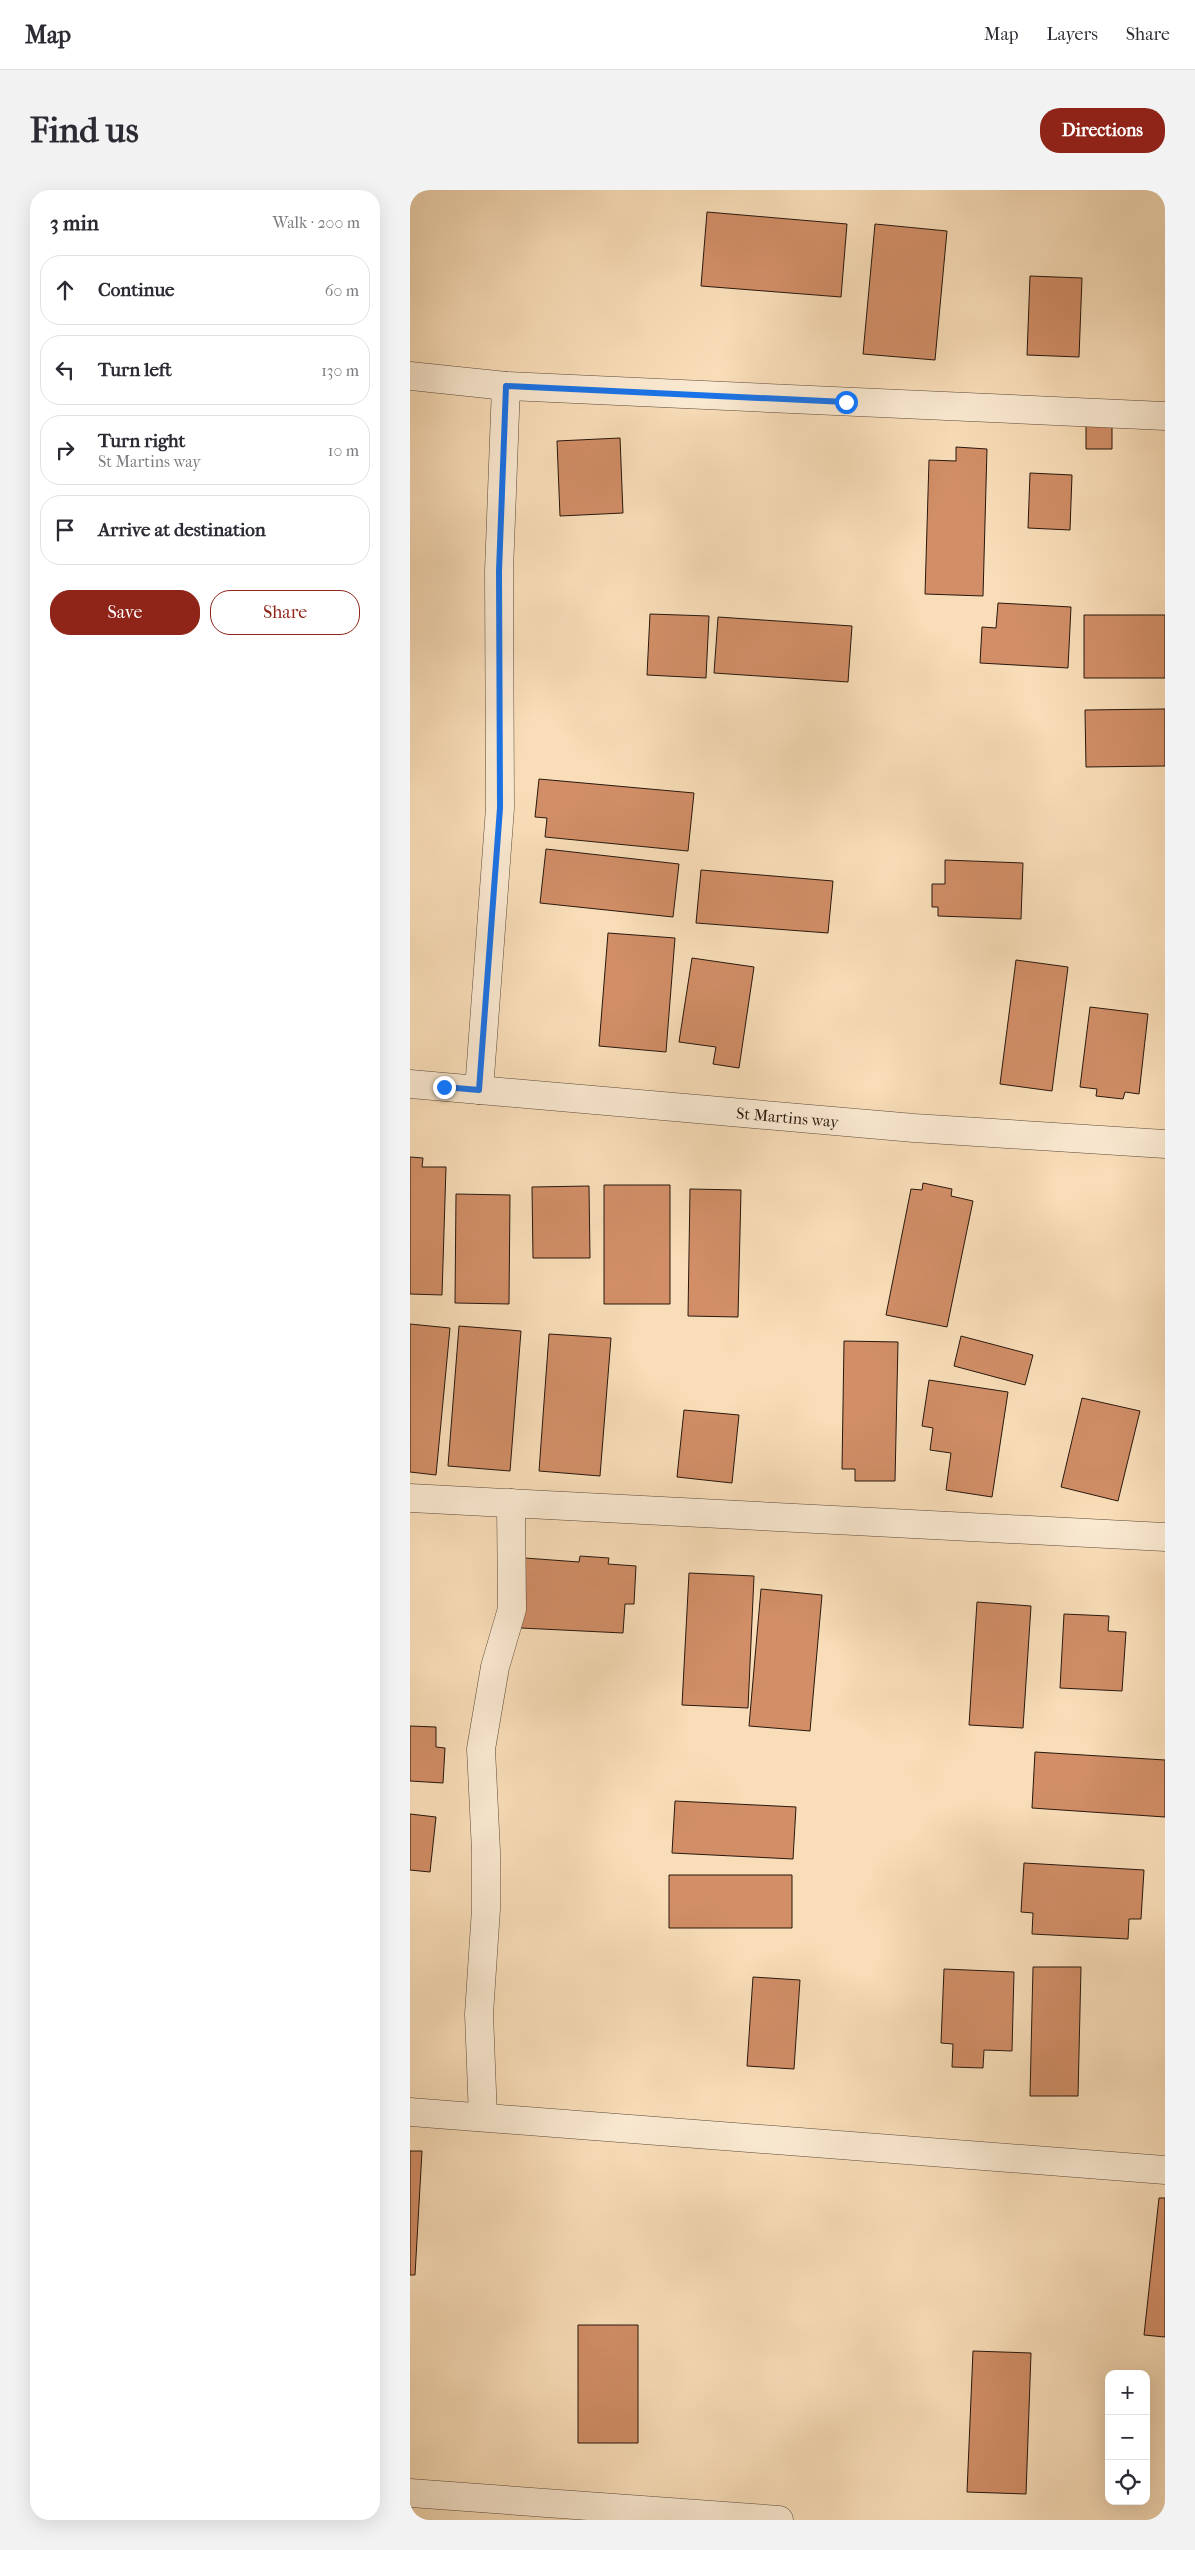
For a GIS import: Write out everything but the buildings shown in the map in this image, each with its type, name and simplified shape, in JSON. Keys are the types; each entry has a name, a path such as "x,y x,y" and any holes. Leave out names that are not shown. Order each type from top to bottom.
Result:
{"street":[{"path":"410,376 506,386 1165,416"},
{"path":"479,1090 500,808 499,571 506,386"},
{"name":"St Martins way","path":"410,1084 914,1128 1165,1144"},
{"path":"410,1498 1165,1538"},
{"path":"483,2117 478,2014 486,1909 486,1850 481,1749 495,1666 512,1609 511,1503"},
{"path":"410,2112 1165,2170"},
{"path":"410,2493 779,2520"}],"route":[{"path":"444,1087 479,1090 500,808 499,571 506,386 846,402"}]}
